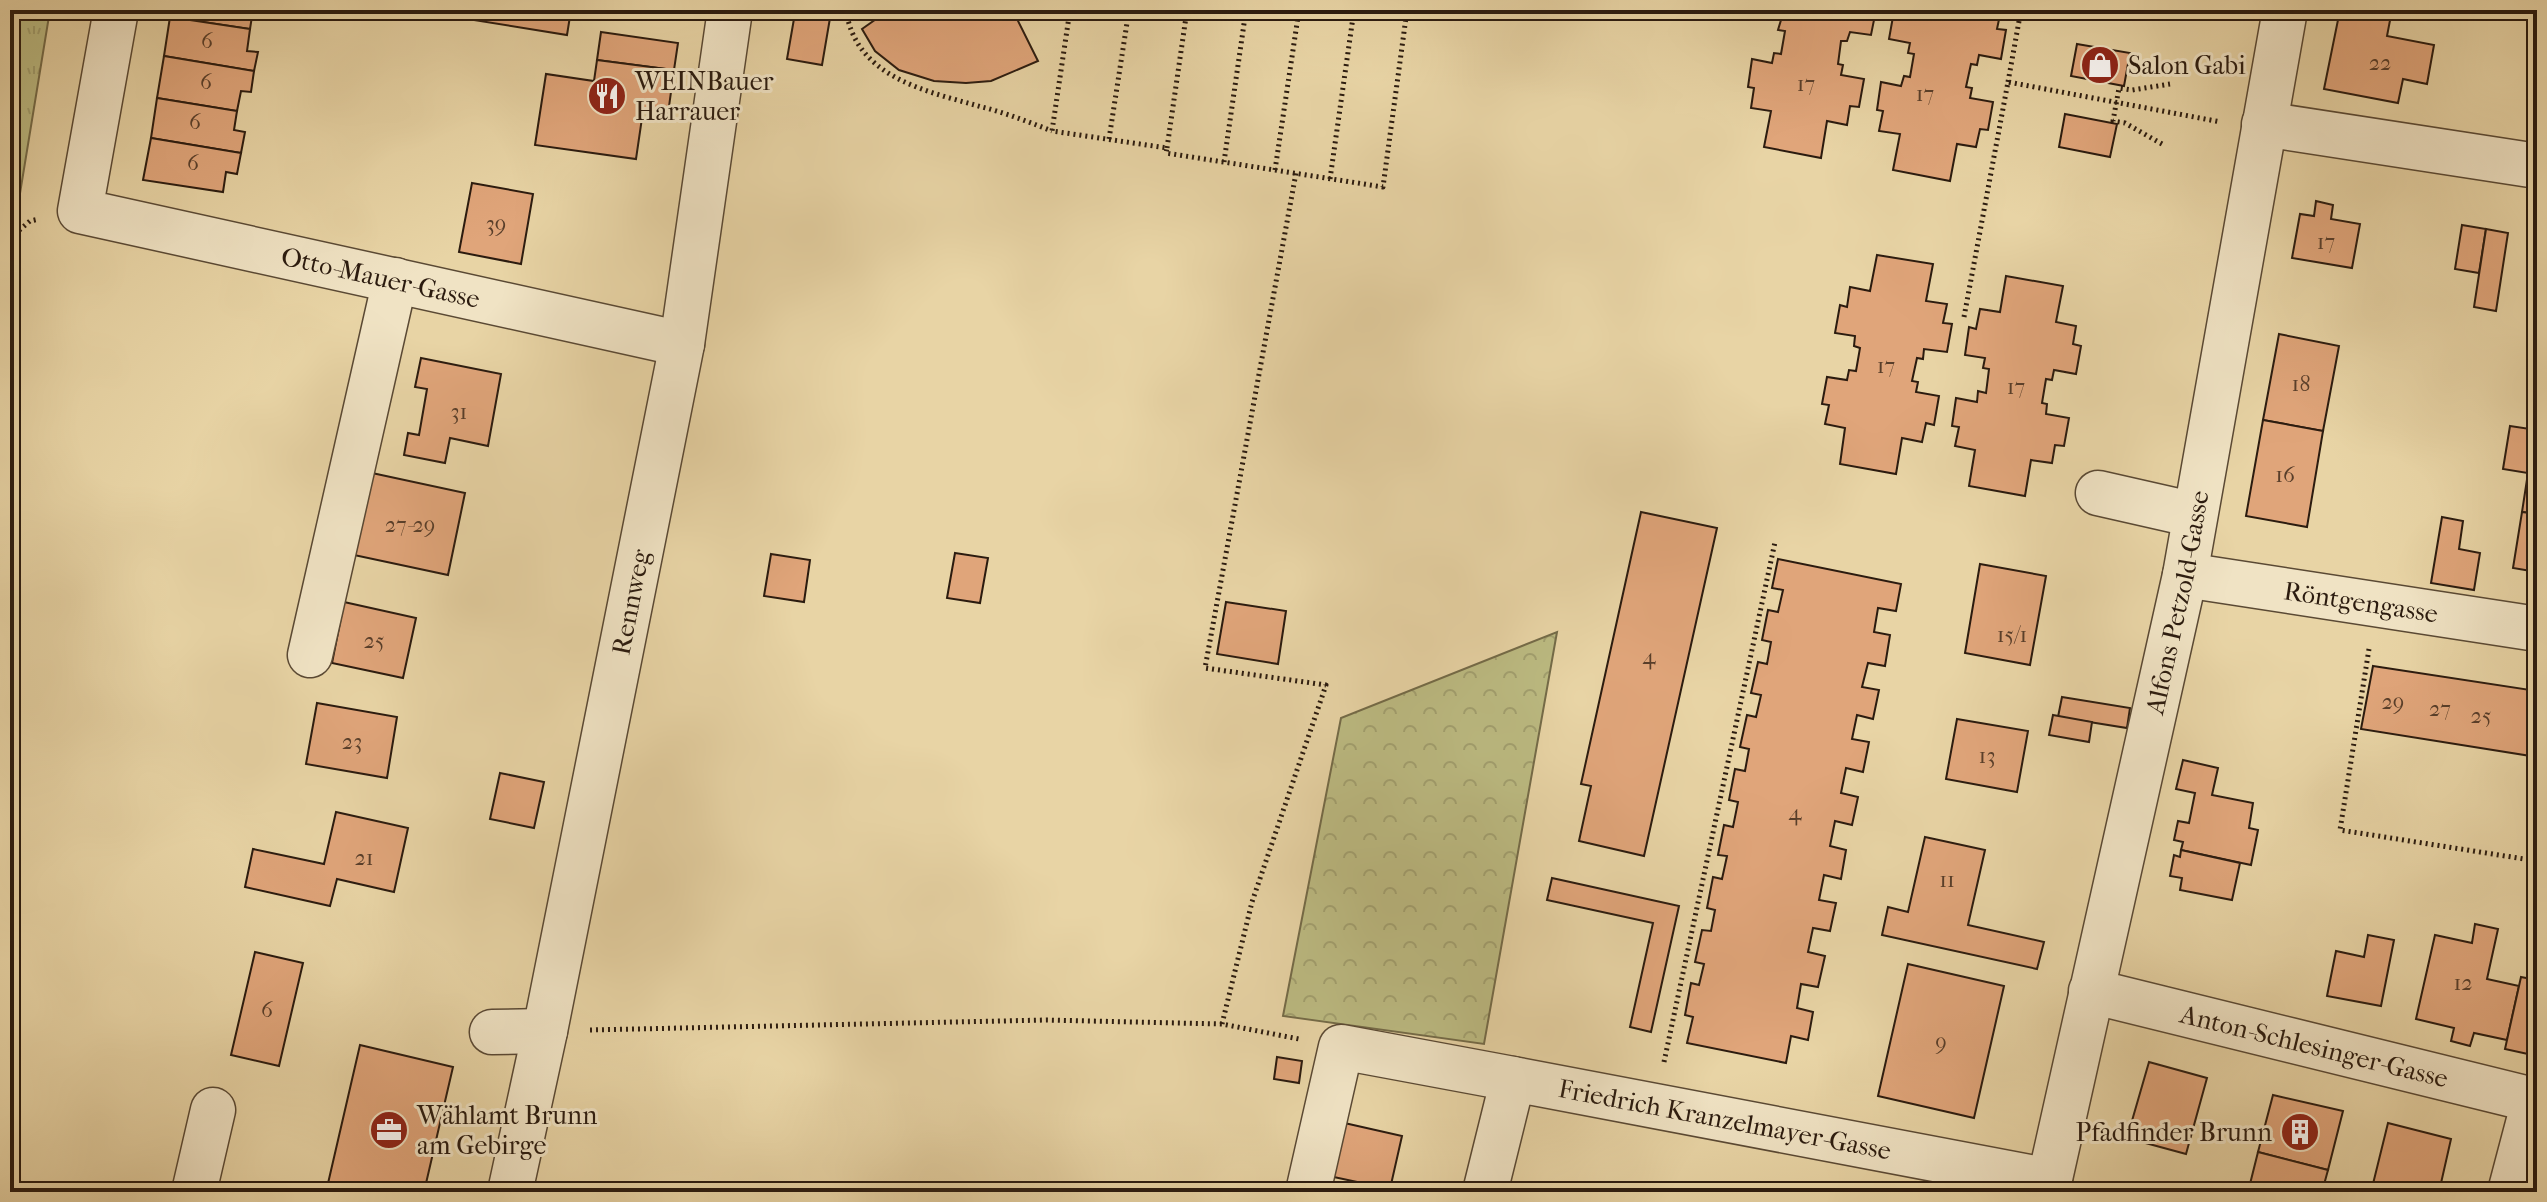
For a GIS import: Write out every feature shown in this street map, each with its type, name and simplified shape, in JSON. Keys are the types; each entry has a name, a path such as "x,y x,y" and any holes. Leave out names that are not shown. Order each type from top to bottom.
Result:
{"street":[{"name":"Otto-Mauer-Gasse","path":"116,10 80,211 682,344"},
{"name":"Rennweg","path":"510,1192 682,344 730,10"},
{"name":"Alfons Petzold-Gasse","path":"2048,1186 2185,575 2285,10"},
{"path":"2264,128 2537,166"},
{"path":"310,655 395,280"},
{"path":"2098,493 2195,515"},
{"name":"Röntgengasse","path":"2185,575 2537,629"},
{"name":"Anton-Schlesinger-Gasse","path":"2091,991 2536,1101"},
{"path":"492,1032 545,1031"},
{"path":"1308,1192 1341,1047"},
{"name":"Friedrich Kranzelmayer-Gasse","path":"1341,1047 1654,1106 2048,1186"},
{"path":"1485,1192 1513,1079"},
{"path":"2510,1192 2536,1101"},
{"path":"194,1192 213,1110"}],"path":[{"path":"846,10 865,57 903,84 1052,131 1167,148"},
{"path":"1052,131 1070,10"},
{"path":"1109,139 1129,10"},
{"path":"1187,10 1166,153 1383,187 1407,10"},
{"path":"1224,162 1246,10"},
{"path":"1275,170 1299,10"},
{"path":"1330,179 1354,10"},
{"path":"1964,317 2021,10"},
{"path":"2008,82 2264,128"},
{"path":"2162,144 2125,123 2113,121 2119,88 2132,90 2170,84"},
{"path":"1222,1024 1252,902 1326,685 1205,668 1296,173"},
{"path":"1654,1106 1775,542"},
{"path":"2376,604 2340,830 2537,861"},
{"path":"545,1031 1046,1020 1222,1024 1341,1047"}],"green space":[{"path":"10,10 50,10 15,224 10,227"},
{"path":"1557,632 1484,1044 1283,1016 1341,718"}],"building":[{"path":"171,10 253,10 250,29 170,17"},
{"path":"462,10 571,10 567,35 461,18"},
{"path":"889,10 1027,10 1018,21 1038,61 991,81 966,83 934,81 899,70 875,51 862,29"},
{"path":"1761,10 1876,10 1871,35 1850,32 1847,41 1841,41 1838,64 1843,65 1841,75 1864,79 1859,107 1850,106 1847,125 1827,121 1821,158 1764,147 1771,111 1751,108 1754,88 1748,87 1752,59 1772,63 1774,53 1781,54 1785,31 1778,30 1781,20 1760,16"},
{"path":"2001,10 1997,29 2006,30 2001,59 1979,55 1977,65 1971,64 1966,87 1972,88 1970,98 1993,102 1988,130 1980,129 1976,147 1957,144 1950,181 1893,170 1900,134 1879,131 1883,111 1877,110 1881,82 1901,86 1904,76 1910,77 1914,54 1908,53 1910,43 1889,39 1894,11"},
{"path":"2340,10 2392,10 2387,36 2434,45 2427,84 2403,79 2398,103 2324,89"},
{"path":"795,13 830,18 822,65 787,59"},
{"path":"170,17 250,29 247,51 258,52 254,71 164,56"},
{"path":"601,32 678,43 674,70 597,60"},
{"name":"Salon Gabi","path":"2077,44 2130,53 2124,86 2071,76"},
{"path":"164,56 254,71 251,92 241,91 237,111 157,98"},
{"name":"WEINBauer Harrauer","path":"597,60 674,70 668,114 643,111 636,159 535,145 546,74 594,81"},
{"path":"157,98 237,111 234,130 245,132 241,153 151,138"},
{"path":"2065,114 2117,124 2110,157 2059,147"},
{"path":"151,138 241,153 237,174 226,172 223,192 143,180"},
{"path":"472,183 533,194 521,264 459,252"},
{"path":"2316,201 2333,205 2331,219 2360,224 2352,268 2292,258 2300,214 2314,216"},
{"path":"2462,225 2486,229 2479,273 2455,269"},
{"path":"2486,229 2508,233 2496,311 2474,307"},
{"path":"1877,255 1933,264 1926,301 1947,304 1943,323 1952,324 1947,352 1924,349 1923,359 1917,358 1912,381 1918,382 1916,392 1939,396 1934,425 1926,423 1922,442 1902,438 1896,474 1840,464 1845,428 1825,424 1829,405 1822,404 1827,377 1847,380 1849,370 1856,371 1860,348 1854,346 1855,336 1835,333 1840,305 1847,307 1850,287 1870,291"},
{"path":"2006,276 2063,286 2056,322 2076,326 2073,344 2081,346 2076,374 2054,370 2052,380 2046,379 2042,403 2047,404 2046,414 2069,418 2064,446 2055,445 2052,463 2031,460 2025,496 1969,486 1975,450 1955,446 1959,427 1952,426 1956,398 1977,402 1978,391 1986,393 1989,369 1983,368 1985,358 1965,355 1969,327 1976,329 1980,309 2000,312"},
{"path":"2279,334 2339,346 2323,431 2263,420"},
{"path":"421,358 501,374 488,446 450,438 445,463 404,455 408,433 419,435 427,389 415,387"},
{"path":"2263,420 2323,431 2307,527 2246,516"},
{"path":"2510,426 2537,430 2537,514 2522,512 2528,473 2503,469"},
{"path":"372,473 465,493 448,575 354,555"},
{"path":"1641,512 1717,528 1644,856 1579,841 1591,786 1581,784"},
{"path":"2522,512 2537,514 2537,572 2513,568"},
{"path":"2442,517 2463,521 2459,549 2480,553 2474,590 2431,583"},
{"path":"955,553 988,558 980,603 947,598"},
{"path":"771,554 810,560 804,602 764,596"},
{"path":"1778,559 1901,584 1896,611 1878,608 1874,632 1890,635 1885,666 1868,663 1862,687 1879,690 1873,719 1857,715 1852,739 1869,742 1863,772 1846,768 1841,793 1858,797 1852,825 1835,821 1830,846 1846,850 1841,879 1824,875 1819,900 1836,903 1830,931 1813,928 1808,952 1825,956 1818,987 1801,984 1797,1008 1813,1012 1808,1040 1791,1036 1786,1063 1687,1043 1693,1017 1685,1015 1691,983 1699,985 1704,964 1695,962 1702,930 1711,931 1715,910 1707,908 1713,877 1722,879 1727,856 1718,855 1724,825 1733,827 1738,802 1729,800 1735,769 1745,771 1749,749 1740,747 1747,715 1756,717 1761,695 1751,693 1758,662 1767,664 1771,642 1762,640 1768,610 1778,612 1783,590 1772,588"},
{"path":"1980,564 2046,576 2030,665 1965,653"},
{"path":"344,602 416,618 403,678 332,663"},
{"path":"1226,602 1286,611 1278,664 1217,654"},
{"path":"2373,666 2537,691 2537,757 2361,729"},
{"path":"2062,697 2130,708 2127,728 2058,717"},
{"path":"317,703 397,717 387,778 306,764"},
{"path":"2053,715 2092,722 2089,742 2049,735"},
{"path":"1957,719 2028,731 2017,792 1946,779"},
{"path":"2183,760 2218,768 2212,795 2253,803 2249,828 2258,830 2251,865 2181,850 2183,842 2174,840 2178,821 2189,823 2195,793 2176,789"},
{"path":"500,773 544,782 534,828 490,819"},
{"path":"336,812 408,828 394,892 337,879 330,906 245,887 253,849 324,864"},
{"path":"1925,837 1985,850 1968,925 2044,942 2037,969 1882,935 1888,907 1908,912"},
{"path":"2181,850 2240,863 2232,900 2180,890 2182,878 2170,876 2174,855 2180,857"},
{"path":"1552,878 1679,906 1651,1032 1630,1027 1653,923 1547,900"},
{"path":"2475,924 2498,929 2487,979 2519,986 2507,1040 2474,1033 2470,1046 2451,1041 2454,1028 2416,1019 2435,935 2472,943"},
{"path":"2368,935 2394,940 2381,1006 2327,996 2336,951 2364,957"},
{"path":"255,952 303,963 279,1066 231,1055"},
{"path":"1908,964 2004,986 1974,1118 1878,1096"},
{"path":"2521,977 2537,980 2537,1056 2505,1049"},
{"name":"Wählamt Brunn am Gebirge","path":"360,1045 453,1067 424,1192 326,1192"},
{"path":"1277,1057 1302,1061 1299,1083 1274,1079"},
{"path":"2149,1062 2207,1078 2186,1154 2127,1138"},
{"name":"Pfadfinder Brunn","path":"2273,1095 2343,1111 2328,1170 2258,1152"},
{"path":"1340,1122 1402,1136 1390,1189 1329,1176"},
{"path":"2388,1123 2451,1139 2439,1192 2371,1192"},
{"path":"2258,1152 2328,1170 2322,1192 2248,1192"}],"place":[{"name":"Salon Gabi","path":"2100,65"},
{"name":"WEINBauer Harrauer","path":"607,96"},
{"name":"Wählamt Brunn am Gebirge","path":"389,1130"},
{"name":"Pfadfinder Brunn","path":"2300,1132"}]}
